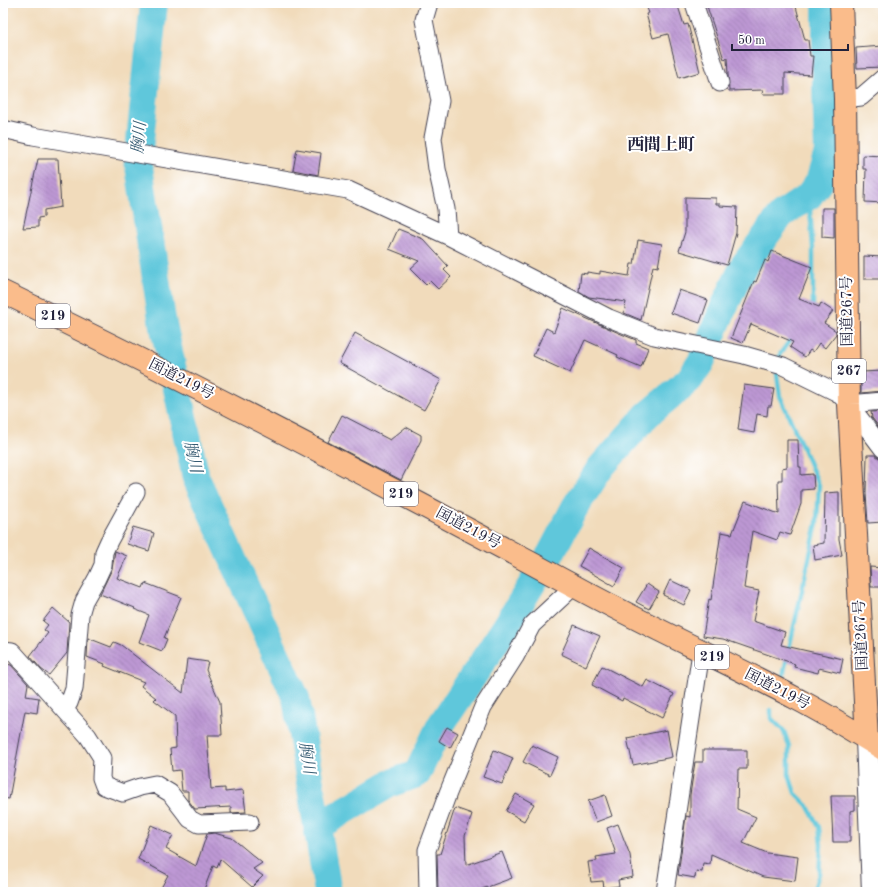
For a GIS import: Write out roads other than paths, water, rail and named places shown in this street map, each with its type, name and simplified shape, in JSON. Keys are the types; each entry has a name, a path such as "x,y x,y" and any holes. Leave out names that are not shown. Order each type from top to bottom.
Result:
{"highway":[{"name":"国道267号","path":"841,3 846,99 849,404 875,744"},
{"name":"国道219号","path":"3,292 104,340 284,432 566,582 701,652 798,699 875,744"}],"street":[{"path":"429,3 424,20 440,100 433,138 436,169 446,209 448,236"},
{"path":"694,3 720,83"},
{"path":"846,99 861,97 883,78"},
{"path":"3,129 237,172 348,190 448,236 609,318 654,336 744,355 777,365 838,393 849,404 883,449"},
{"path":"849,404 883,401"},
{"path":"64,709 69,703 74,689 80,615 84,601 98,578 103,565 104,552 109,541 136,492"},
{"path":"428,892 427,850 445,800 483,707 515,657 532,625 566,582"},
{"path":"3,650 12,651 88,736 102,758 101,778 104,786 124,793 140,787 155,784 170,793 190,819 199,824 250,822"},
{"path":"665,892 701,652"},
{"path":"873,892 875,744"}],"waterway":[{"name":"胸川","path":"154,3 138,160 162,319 196,478 296,698 328,892"},
{"path":"317,827 391,783 417,774 440,726 505,628 551,553 575,507 601,467 647,415 689,380 701,362 723,309 744,265 781,215 809,196 819,182 828,152 826,3"},
{"path":"809,196 813,248 813,304 809,309"},
{"path":"783,676 817,523 819,485 780,396 777,375 780,354 793,336"},
{"path":"771,710 771,718 784,731 789,746 789,775 795,793 807,805 819,827 821,845 819,874 813,892"}],"district":[{"name":"西間上町","path":"661,145"}]}
